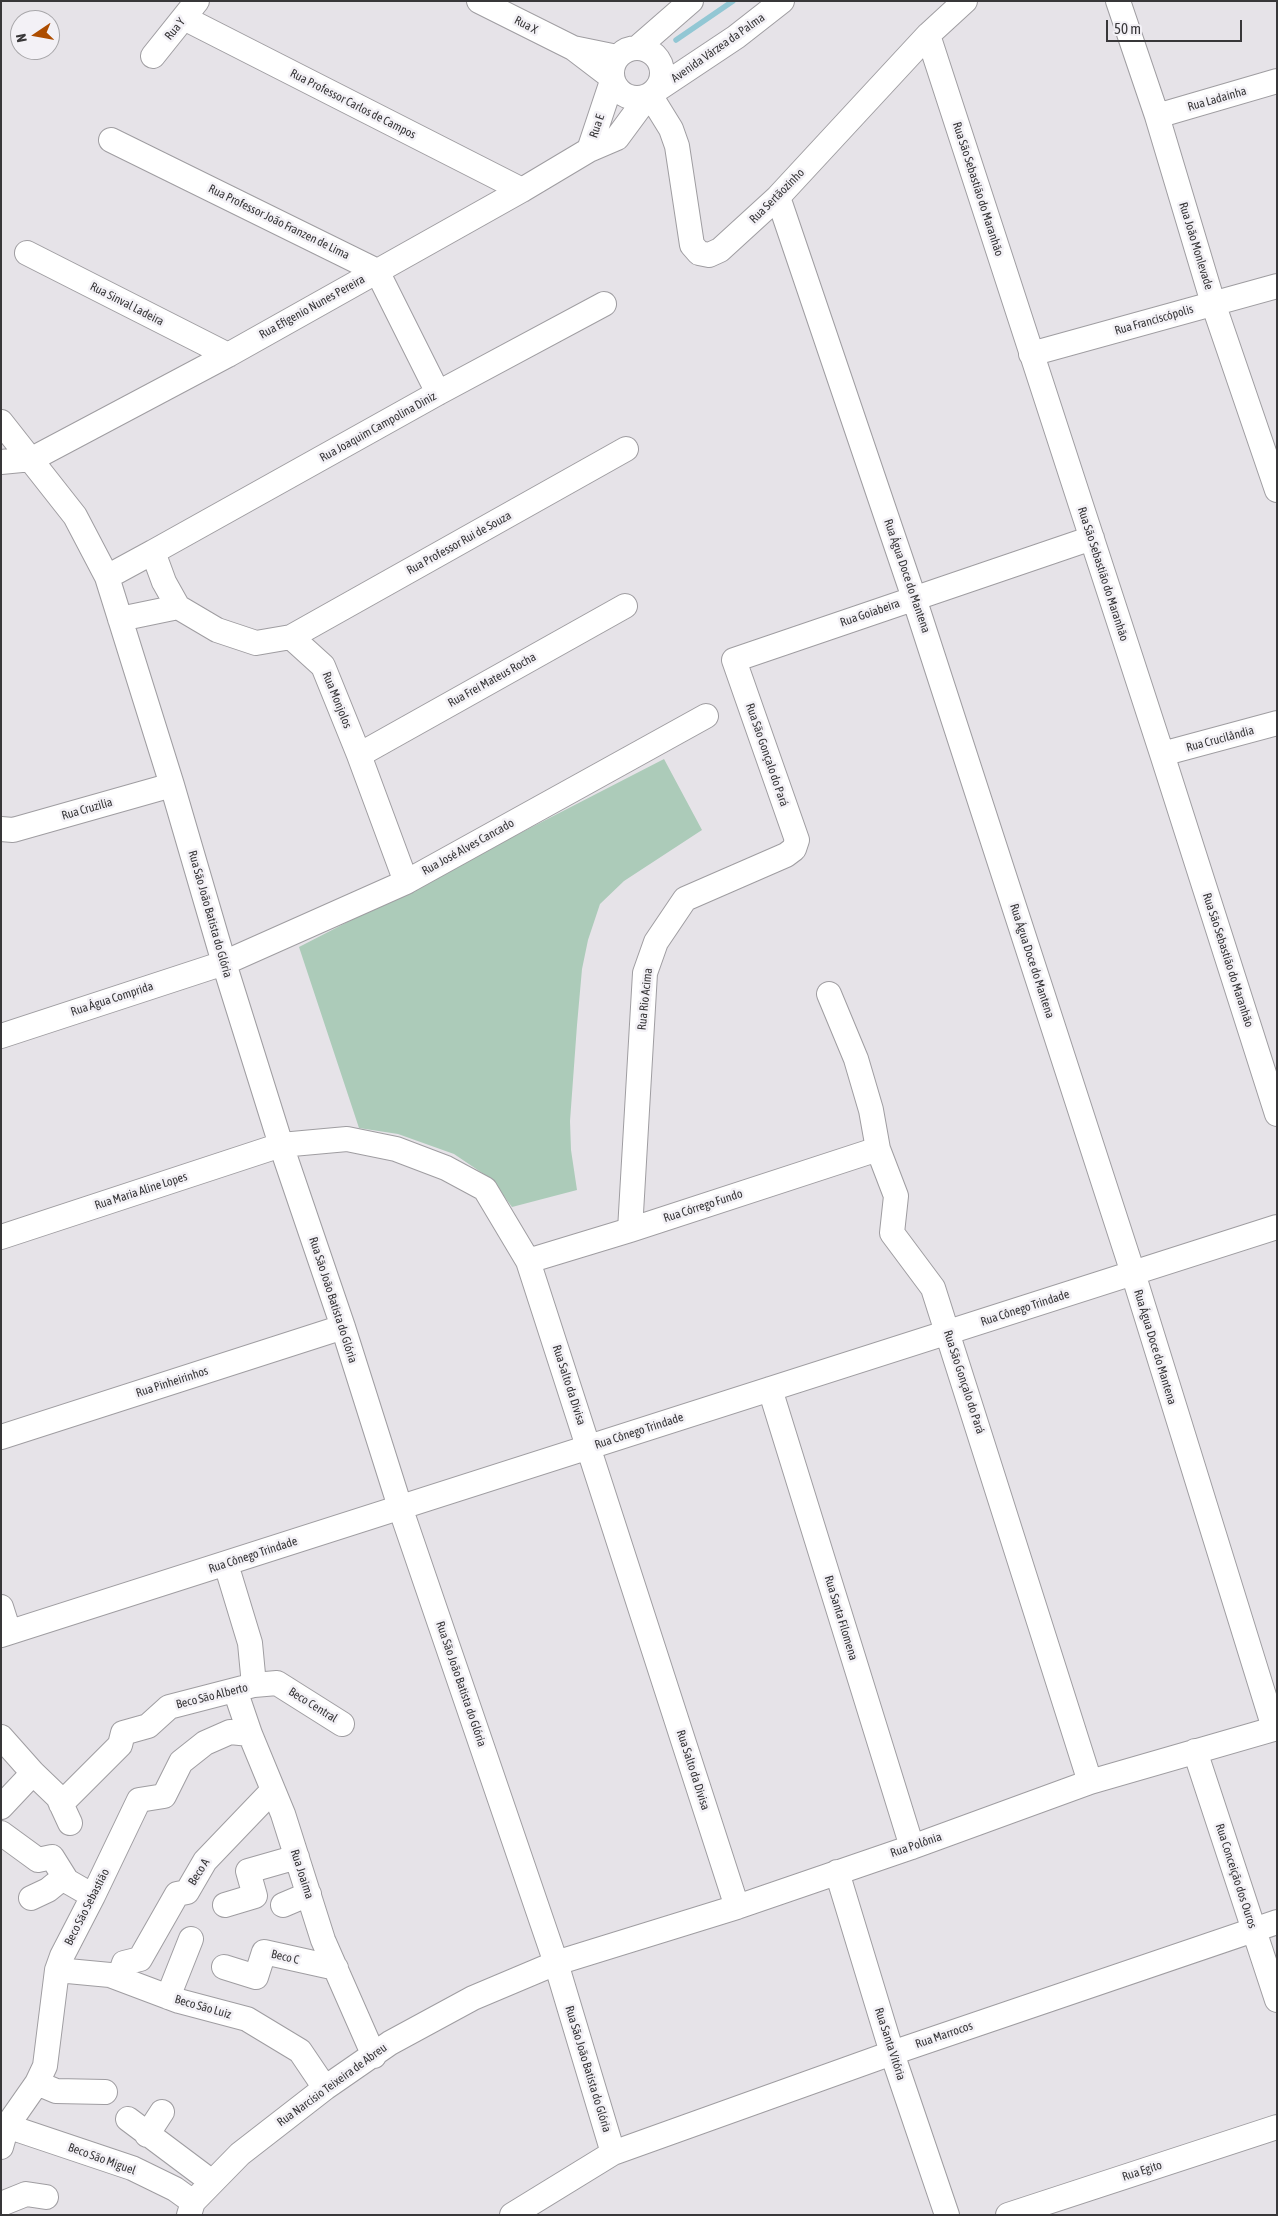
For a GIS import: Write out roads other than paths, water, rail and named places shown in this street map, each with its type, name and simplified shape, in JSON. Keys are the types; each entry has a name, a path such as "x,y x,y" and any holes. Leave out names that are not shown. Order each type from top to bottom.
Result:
{"street":[{"name":"Rua X","path":"479,1 573,48 620,66"},
{"path":"620,66 691,1"},
{"name":"Avenida Várzea da Palma","path":"650,95 736,37 782,1"},
{"name":"Rua Sertãozinho","path":"650,95 671,129 677,146 692,245 699,253 709,255 720,250 778,197 928,35 965,1"},
{"name":"Rua João Monlevade","path":"1118,1 1156,116 1213,304 1277,490"},
{"name":"Rua Y","path":"153,56 190,10"},
{"name":"Rua Professor Carlos de Campos","path":"190,10 522,190"},
{"name":"Rua São Sebastião do Maranhão","path":"928,35 1277,1114"},
{"path":"651,52 660,65 661,80 650,95 639,99 623,95 620,66 651,52"},
{"name":"Rua E","path":"589,150 620,66"},
{"name":"Rua Ladainha","path":"1156,116 1277,81"},
{"name":"Rua E","path":"589,150 617,138 650,95"},
{"name":"Rua Professor João Franzen de Lima","path":"111,140 377,271"},
{"name":"Rua Efigenio Nunes Pereira","path":"32,460 228,355 522,190 589,150"},
{"name":"Rua Água Doce do Mantena","path":"778,197 914,598 1132,1273 1275,1728"},
{"name":"Rua Sinval Ladeira","path":"27,253 228,355"},
{"path":"377,271 438,393"},
{"name":"Rua Franciscópolis","path":"1031,354 1277,286"},
{"name":"Rua Joaquim Campolina Diniz","path":"153,552 438,393 604,304"},
{"name":"Rua São João Batista do Glória","path":"1,422 75,516 107,577 281,1146 343,1327 400,1507 556,1963 613,2153"},
{"name":"Rua Professor Rui de Souza","path":"291,637 626,449"},
{"path":"1,462 32,460"},
{"name":"Rua Goiabeira","path":"734,660 1092,538"},
{"path":"107,577 153,552 164,582 178,606 217,630 256,643 291,637"},
{"path":"120,619 178,606"},
{"name":"Rua Frei Mateus Rocha","path":"359,755 625,606"},
{"name":"Rua Monjolos","path":"291,637 323,666 359,755 406,882"},
{"name":"Rua São Gonçalo do Pará","path":"734,660 797,840 794,849"},
{"name":"Rua José Alves Cancado","path":"224,963 406,882 706,716"},
{"name":"Rua Crucilândia","path":"1162,754 1277,723"},
{"name":"Rua Cruzilia","path":"1,829 13,830 172,785"},
{"name":"Rua Rio Acima","path":"630,1230 645,972 656,942 685,899 786,855 794,849"},
{"name":"Rua Água Comprida","path":"1,1036 224,963"},
{"name":"Rua São Gonçalo do Pará","path":"829,994 856,1059 871,1110 878,1149 896,1196 892,1233 933,1288 1090,1782"},
{"name":"Rua Salto da Divisa","path":"281,1146 347,1138 396,1149 446,1168 485,1189 528,1260 737,1907"},
{"name":"Rua Maria Aline Lopes","path":"1,1237 281,1146"},
{"name":"Rua Córrego Fundo","path":"528,1260 630,1230 878,1149"},
{"name":"Rua Cônego Trindade","path":"5,1634 1277,1227"},
{"name":"Rua Pinheirinhos","path":"1,1437 343,1327"},
{"name":"Rua Santa Filomena","path":"770,1389 912,1847"},
{"name":"Rua Joaima","path":"226,1564 250,1642 245,1688 250,1734 297,1857 323,1940 374,2056"},
{"path":"1,1607 5,1634"},
{"name":"Beco Central","path":"245,1688 276,1683 342,1724"},
{"name":"Beco São Alberto","path":"34,1773 58,1797 66,1813 120,1745 123,1734 148,1726 169,1707 245,1688"},
{"name":"Rua Polônia","path":"556,1963 737,1907 912,1847 1090,1782 1275,1728"},
{"name":"Beco São Sebastião","path":"3,2130 37,2083 45,2066 57,1970 140,1800 164,1796 181,1762 205,1743 230,1732 250,1734"},
{"path":"1,1737 34,1773 1,1807"},
{"name":"Rua Conceição dos Ouros","path":"1195,1751 1277,2000"},
{"name":"Beco A","path":"119,1978 124,1964 140,1959 177,1894 187,1892 205,1861 273,1790"},
{"path":"1,1832 38,1860 52,1857 67,1880 93,1896"},
{"path":"225,1905 255,1896 248,1871 297,1857"},
{"name":"Rua Santa Vitória","path":"837,1872 892,2053 947,2215"},
{"path":"32,1898 48,1890 64,1877"},
{"path":"283,1905 309,1894"},
{"name":"Rua Marrocos","path":"512,2215 613,2153 892,2053 1277,1922"},
{"path":"168,1996 192,1939"},
{"name":"Beco C","path":"224,1967 256,1977 264,1952 336,1968"},
{"name":"Rua Narcísio Teixeira de Abreu","path":"191,2208 212,2182 240,2154 325,2088 374,2056 390,2043 473,1998 556,1963"},
{"name":"Beco São Luiz","path":"57,1970 110,1975 168,1996 247,2019 300,2052 325,2088"},
{"path":"37,2083 56,2091 105,2092"},
{"path":"147,2134 162,2112"},
{"path":"128,2120 212,2182"},
{"name":"Rua Egito","path":"1008,2215 1277,2127"},
{"name":"Beco São Miguel","path":"3,2130 132,2168 175,2189 191,2208"},
{"path":"1,2204 26,2194 46,2196"}],"waterway":[{"path":"676,40 733,1"}]}
